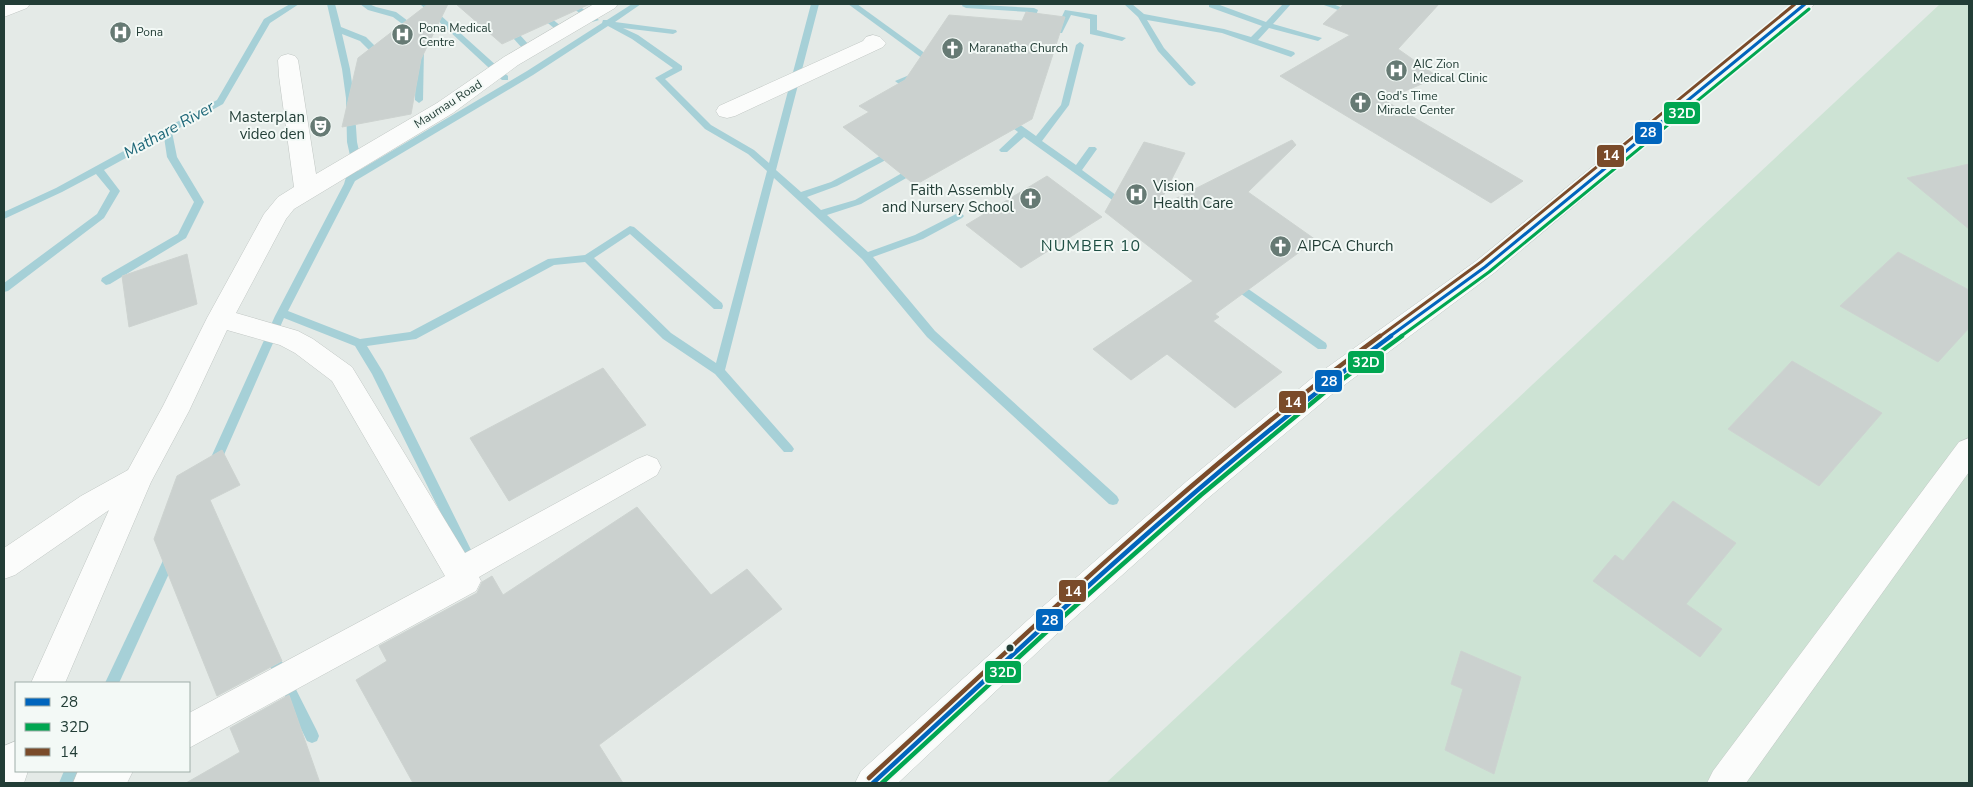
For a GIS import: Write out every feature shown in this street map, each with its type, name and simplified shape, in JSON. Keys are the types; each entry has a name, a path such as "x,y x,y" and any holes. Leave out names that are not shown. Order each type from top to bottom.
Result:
{"street":[{"path":"4,11 20,4"},
{"name":"Maumau Road","path":"296,196 445,108 511,61 608,4"},
{"path":"873,783 1051,619 1197,490 1321,387 1486,267 1804,4"},
{"path":"727,111 876,43 873,41"},
{"path":"48,682 138,479 220,318 276,214 296,196 302,156 293,114 288,60"},
{"path":"190,730 465,581 342,374 304,346 289,338 220,318"},
{"path":"1725,783 1969,450"},
{"path":"460,572 647,467"},
{"path":"4,565 92,504 138,479"},
{"path":"6,783 15,760"},
{"path":"92,783 113,772"}],"green space":[{"path":"1940,4 1969,4 1969,783 1106,783"}],"building":[{"path":"428,4 448,4 421,59 411,114 342,127 358,58"},
{"path":"456,4 590,4 502,44"},
{"path":"1344,4 1439,4 1398,49 1438,77 1384,100 1523,181 1491,203 1280,76 1350,35 1323,24"},
{"path":"1026,12 1065,17 1032,119 915,185 843,127 869,112 859,106 905,80 949,15 1022,21"},
{"path":"1292,140 1296,145 1248,192 1316,240 1215,314 1219,317 1213,321 1282,372 1235,408 1167,354 1131,380 1093,349 1193,281 1105,212 1144,142 1185,153 1157,208"},
{"path":"1969,164 1969,229 1907,178"},
{"path":"1047,176 1102,217 1021,268 966,225"},
{"path":"1898,252 1969,290 1969,328 1938,362 1840,306"},
{"path":"187,254 197,304 129,327 122,276"},
{"path":"1792,361 1882,413 1819,486 1728,429"},
{"path":"603,368 646,425 509,501 470,438"},
{"path":"222,450 240,485 210,500 282,661 217,696 154,539 177,476"},
{"path":"1673,501 1736,543 1686,604 1722,629 1700,657 1593,581 1615,555 1623,561"},
{"path":"637,507 711,595 747,569 782,609 599,745 623,783 413,783 356,680 387,661 379,646 477,593 482,582 492,576 503,595"},
{"path":"1461,651 1521,677 1494,774 1445,750 1463,689 1451,684"},
{"path":"289,695 320,783 186,783 240,752 230,728"}],"waterway":[{"name":"Mathare River","path":"4,216 59,190 220,102 267,21 295,4"},
{"path":"331,4 346,69 350,98 352,142 356,160 350,179"},
{"path":"364,4 374,9 393,13 416,30"},
{"path":"424,4 505,78"},
{"path":"528,4 562,30"},
{"path":"571,4 595,20"},
{"path":"608,23 637,4"},
{"path":"771,170 815,4"},
{"path":"852,4 933,62"},
{"path":"1128,4 1141,16"},
{"path":"1213,4 1267,25"},
{"path":"1267,25 1287,4"},
{"path":"1325,4 1341,9"},
{"path":"966,6 1034,10 1028,26"},
{"path":"1056,31 1059,31 1068,12 1094,17 1093,32 1122,38"},
{"path":"1141,16 1224,31 1291,54"},
{"path":"1141,16 1161,49 1192,83"},
{"path":"350,179 530,73 608,23"},
{"path":"608,23 635,37 679,68 659,78 708,127 751,152 771,170"},
{"path":"615,24 673,32"},
{"path":"1253,40 1267,25"},
{"path":"1267,25 1318,38"},
{"path":"507,26 526,47"},
{"path":"337,29 363,39 376,52 384,51"},
{"path":"1037,141 1065,105 1080,45"},
{"path":"419,100 420,49"},
{"path":"899,81 919,74"},
{"path":"1005,118 1077,171"},
{"path":"106,281 182,236 199,202 172,157 167,131"},
{"path":"1004,150 1024,132"},
{"path":"1077,171 1092,149"},
{"path":"800,196 834,184 894,152"},
{"path":"4,288 101,216 115,191 98,169"},
{"path":"719,371 771,170"},
{"path":"771,170 866,256"},
{"path":"820,214 858,202 912,171"},
{"path":"1077,171 1125,206"},
{"path":"1077,171 1081,174"},
{"path":"214,464 280,316 350,179"},
{"path":"866,256 919,237 959,216"},
{"path":"587,258 630,229 718,306"},
{"path":"866,256 931,334 1113,500"},
{"path":"359,343 412,336 552,262 587,258"},
{"path":"587,258 667,336 719,371"},
{"path":"1234,283 1322,346"},
{"path":"282,313 359,343"},
{"path":"359,343 377,372 473,566"},
{"path":"719,371 788,449"},
{"path":"112,682 171,556"},
{"path":"269,650 312,736"},
{"path":"66,783 71,772"}],"transit line":[{"name":"14","path":"869,778 1047,614 1193,485 1317,382 1481,262 1795,4"},
{"name":"28","path":"873,783 1051,619 1197,490 1321,387 1485,267 1805,4"},
{"name":"32D","path":"882,783 1055,624 1201,495 1325,392 1489,272 1809,9"}],"place":[{"name":"Pona","path":"120,32"},
{"name":"Pona Medical Centre","path":"403,35"},
{"name":"Maranatha Church","path":"953,48"},
{"name":"AIC Zion Medical Clinic","path":"1397,71"},
{"name":"God's Time Miracle Center","path":"1361,103"},
{"name":"Masterplan video den","path":"321,126"},
{"name":"Vision Health Care","path":"1137,195"},
{"name":"Faith Assembly and Nursery School","path":"1030,199"},
{"name":"AIPCA Church","path":"1281,246"}],"district":[{"name":"NUMBER 10","path":"1091,246"}]}
